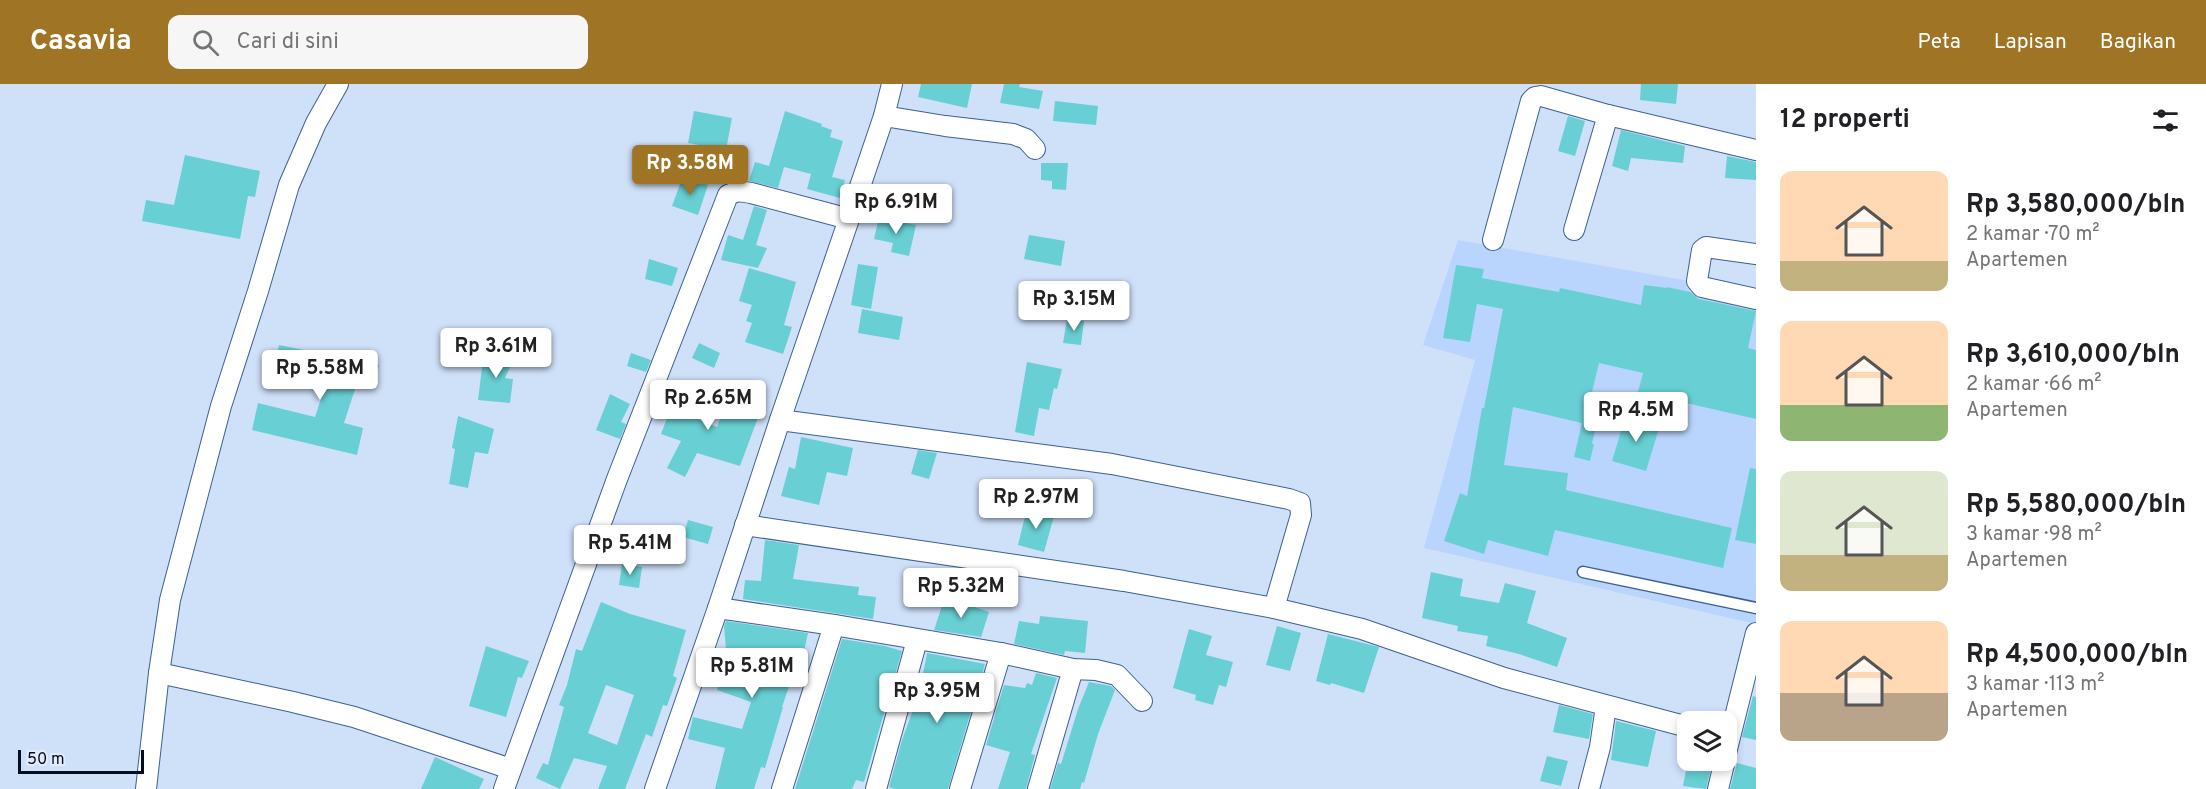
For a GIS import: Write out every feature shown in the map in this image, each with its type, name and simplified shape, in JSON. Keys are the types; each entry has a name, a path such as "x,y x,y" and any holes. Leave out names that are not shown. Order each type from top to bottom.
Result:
{"street":[{"path":"146,789 170,600 221,406 289,184 316,123 338,84"},
{"path":"655,789 884,116 892,84"},
{"path":"1493,240 1533,98 1541,96 1608,115 1756,150"},
{"path":"1574,230 1608,115"},
{"path":"884,116 1013,134 1026,139 1035,149"},
{"path":"504,789 626,458 728,195 738,191 751,193 849,219"},
{"path":"1756,254 1704,248 1697,281 1702,287 1756,299"},
{"path":"780,420 1112,464 1300,503 1301,515 1274,608"},
{"path":"745,525 1135,583 1274,608 1362,629 1504,678 1677,725"},
{"path":"718,608 1001,653 1073,669 1096,670 1117,675 1142,701"},
{"path":"782,789 834,625"},
{"path":"1736,711 1756,633"},
{"path":"876,789 917,640"},
{"path":"960,789 1001,653"},
{"path":"1038,789 1073,669"},
{"path":"159,673 354,717 511,770"},
{"path":"1589,789 1600,747 1606,706"},
{"path":"1718,789 1722,771"}],"lane":[{"path":"1583,572 1756,608"}],"shaded area":[{"path":"1458,240 1756,293 1756,624 1424,548 1475,360 1423,345"}],"building":[{"path":"921,84 972,84 967,108 918,97"},
{"path":"1004,84 1020,84 1019,87 1043,91 1039,109 1000,103"},
{"path":"1641,84 1678,84 1676,104 1640,100"},
{"path":"1055,101 1098,106 1096,125 1053,121"},
{"path":"694,111 732,118 726,150 688,143"},
{"path":"785,111 822,124 821,126 832,130 830,137 843,141 832,177 845,180 840,198 807,189 811,174 784,167 778,188 749,181 755,162 769,166"},
{"path":"1568,116 1585,121 1575,156 1558,151"},
{"path":"1621,130 1685,146 1683,163 1631,158 1628,171 1612,166"},
{"path":"185,155 260,171 255,197 248,196 240,239 142,221 146,200 174,205"},
{"path":"1727,156 1756,162 1756,180 1725,178"},
{"path":"1041,163 1068,163 1066,190 1052,189 1052,181 1041,180"},
{"path":"683,176 708,185 698,215 672,206"},
{"path":"754,206 767,210 756,245 767,248 758,268 721,260 728,235 743,240"},
{"path":"879,218 916,225 909,256 891,252 893,243 874,239"},
{"path":"1029,235 1065,241 1061,266 1024,259"},
{"path":"649,259 678,268 672,286 645,279"},
{"path":"858,264 878,267 871,309 851,305"},
{"path":"1456,265 1484,269 1482,278 1559,292 1560,288 1641,305 1644,285 1690,292 1699,299 1756,311 1748,348 1756,350 1756,419 1638,392 1643,373 1599,363 1592,392 1603,394 1590,461 1574,457 1582,423 1513,407 1504,465 1568,473 1566,490 1732,528 1723,568 1555,530 1548,556 1488,540 1484,554 1444,541 1460,493 1467,496 1482,408 1484,408 1503,309 1477,304 1470,342 1443,338"},
{"path":"749,268 796,282 784,325 792,327 783,354 745,342 752,323 746,321 752,305 739,301"},
{"path":"862,309 903,317 899,340 858,333"},
{"path":"1067,319 1084,321 1081,345 1063,343"},
{"path":"699,343 720,353 714,368 692,358"},
{"path":"279,345 379,365 374,389 356,386 344,423 363,428 357,455 252,430 258,403 315,417 327,380 274,369"},
{"path":"487,350 513,360 505,378 513,379 510,403 478,400 483,360"},
{"path":"631,353 651,360 646,372 627,366"},
{"path":"1027,362 1062,369 1057,389 1054,388 1049,410 1039,408 1034,436 1015,432"},
{"path":"680,384 702,394 692,417 717,427 729,393 746,399 743,406 760,412 740,466 697,453 685,477 667,468 681,441 661,434"},
{"path":"610,394 630,404 621,422 626,424 620,439 596,430"},
{"path":"1626,415 1660,425 1646,471 1612,461"},
{"path":"458,416 494,429 488,454 475,452 468,488 449,484"},
{"path":"801,437 853,448 847,476 827,472 819,505 781,496 789,467 795,469"},
{"path":"918,450 937,453 929,479 911,474"},
{"path":"1750,468 1756,469 1756,544 1735,540"},
{"path":"1027,508 1054,516 1044,552 1018,545"},
{"path":"688,520 713,527 708,544 683,537"},
{"path":"765,540 799,545 793,579 859,587 858,595 876,597 873,619 743,599 745,580 761,581"},
{"path":"622,564 642,567 639,588 619,585"},
{"path":"1431,572 1463,579 1460,596 1499,603 1505,583 1536,591 1527,623 1567,638 1557,667 1486,646 1488,636 1457,631 1458,626 1422,618"},
{"path":"945,597 989,612 981,637 934,630"},
{"path":"601,602 630,614 686,630 673,676 677,678 667,706 663,705 652,737 646,734 625,789 598,789 607,766 574,758 560,789 536,778 543,763 548,765 564,707 559,705 567,685 576,649 582,651","holes":["606,685 634,695 617,745 588,733"]},
{"path":"1040,616 1088,621 1085,653 1065,651 1064,655 1014,644 1019,621 1039,624"},
{"path":"726,621 808,633 802,661 798,660 765,768 761,767 754,789 715,789 725,748 688,739 693,717 742,729 751,702 717,690 731,651 726,649 724,626"},
{"path":"1277,626 1301,633 1290,671 1266,665"},
{"path":"1189,629 1212,636 1206,655 1233,662 1226,687 1219,685 1213,705 1195,700 1196,695 1173,688"},
{"path":"1328,634 1379,647 1364,693 1316,681"},
{"path":"842,639 902,651 864,782 856,780 852,789 795,789"},
{"path":"486,646 529,661 522,678 518,677 506,717 469,706"},
{"path":"927,653 985,664 948,789 894,789 889,787 902,740 924,680 922,679"},
{"path":"1036,673 1057,678 1031,754 1035,755 1026,789 998,789 1010,752 986,745 1004,685 1025,688 1027,683 1032,685"},
{"path":"1089,682 1111,686 1115,690 1098,734 1084,783 1082,782 1080,789 1050,789 1058,763 1061,764"},
{"path":"1753,696 1756,697 1756,740 1742,737"},
{"path":"1559,705 1593,714 1589,739 1553,732"},
{"path":"1616,721 1656,731 1648,767 1611,760"},
{"path":"1547,756 1568,761 1561,786 1540,781"},
{"path":"435,757 484,779 479,789 421,789"},
{"path":"1737,763 1756,768 1756,789 1730,789 1735,771 1737,771"},
{"path":"1686,771 1710,771 1706,789 1683,786"}]}
